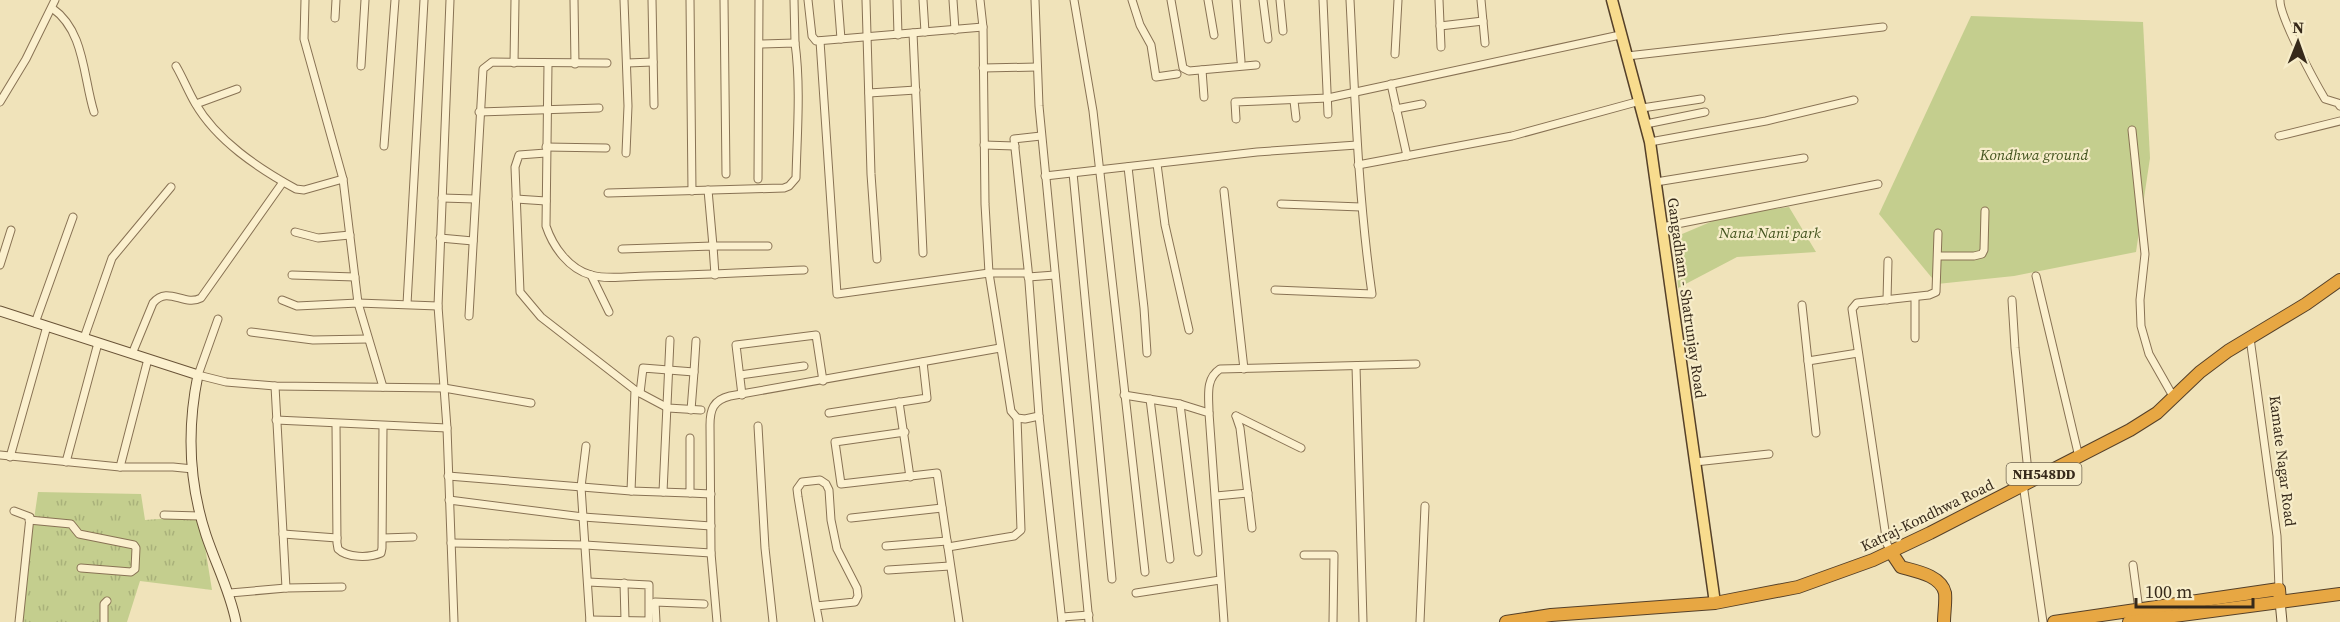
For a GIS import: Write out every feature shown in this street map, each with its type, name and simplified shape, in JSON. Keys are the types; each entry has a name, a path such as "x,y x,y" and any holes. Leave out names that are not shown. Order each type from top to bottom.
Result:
{"highway":[{"name":"Katraj-Kondhwa Road","path":"1506,622 1551,615 1715,603 1798,587 1873,560 2130,430 2157,413 2200,372 2340,280"},
{"path":"1891,552 1901,567 1924,574 1939,583 1945,592 1944,622"},
{"path":"2054,622 2139,610 2280,595 2340,594"},
{"path":"2129,622 2280,595"}],"main road":[{"name":"Gangadham - Shatrunjay Road","path":"1612,0 1650,142 1715,603"}],"street":[{"path":"0,102 26,59 55,0"},
{"path":"305,0 306,51 343,179 358,303 383,387"},
{"path":"335,18 336,0"},
{"path":"361,66 364,0"},
{"path":"384,146 395,0"},
{"path":"407,304 423,0"},
{"path":"450,0 438,306 447,428 454,622"},
{"path":"514,63 515,0"},
{"path":"573,0 575,64"},
{"path":"624,0 627,63 626,153"},
{"path":"652,0 654,105"},
{"path":"690,0 692,191"},
{"path":"724,0 726,174"},
{"path":"758,178 759,0"},
{"path":"608,193 784,188 789,186 796,178 797,56 794,0"},
{"path":"808,0 812,36 816,41 982,27"},
{"path":"838,0 841,39"},
{"path":"866,0 877,259"},
{"path":"897,0 898,35"},
{"path":"923,0 925,32"},
{"path":"953,0 955,30"},
{"path":"886,546 947,544 1014,536 1021,530 1017,418 1011,411 989,273 980,0"},
{"path":"1035,0 1041,136 1089,619 1062,620 1039,416 1014,139 1041,136"},
{"path":"1074,0 1093,111 1145,572"},
{"path":"1132,0 1140,25 1151,45 1156,77 1177,74"},
{"path":"1171,0 1183,68 1189,71 1256,65"},
{"path":"1208,0 1214,35"},
{"path":"1236,0 1241,61"},
{"path":"1263,0 1268,39"},
{"path":"1280,0 1283,31"},
{"path":"1323,0 1328,114"},
{"path":"1275,290 1372,294 1361,207 1350,0"},
{"path":"1395,54 1398,0"},
{"path":"1439,0 1441,47"},
{"path":"1481,0 1485,43"},
{"path":"2280,0 2279,6 2325,99 2338,103 2340,106"},
{"path":"52,8 67,20 78,42 94,112"},
{"path":"1440,26 1483,21"},
{"path":"1627,56 1883,27"},
{"path":"913,33 923,253"},
{"path":"1236,119 1235,102 1328,98 1620,35"},
{"path":"820,40 837,294 989,273 1055,274"},
{"path":"760,44 795,43"},
{"path":"470,316 483,69 492,62 607,63"},
{"path":"627,63 653,62"},
{"path":"548,64 546,226 554,246 561,254 591,275 603,277 715,275 804,270"},
{"path":"176,66 196,104 213,127 236,150 283,182 296,189 304,190 343,179"},
{"path":"983,69 1037,67"},
{"path":"1202,70 1204,97"},
{"path":"1391,84 1407,156"},
{"path":"196,104 237,89"},
{"path":"869,93 916,90"},
{"path":"1358,165 1512,136 1641,104 1701,99"},
{"path":"1294,100 1296,118"},
{"path":"1650,142 1766,121 1854,100"},
{"path":"1396,110 1422,104"},
{"path":"479,112 599,108"},
{"path":"1646,124 1705,112"},
{"path":"2279,136 2340,121"},
{"path":"2132,130 2145,254 2140,300 2141,326 2149,354 2174,398"},
{"path":"984,145 1015,146"},
{"path":"1045,176 1257,153 1357,145"},
{"path":"606,148 546,150 524,153 516,159 520,292 541,317 637,392 668,408 701,410"},
{"path":"1656,182 1804,158"},
{"path":"1157,164 1165,225 1189,330"},
{"path":"1128,167 1147,353"},
{"path":"1073,173 1112,579"},
{"path":"132,354 157,298 169,294 192,301 201,298 283,182"},
{"path":"1662,227 1878,184"},
{"path":"84,338 112,258 171,187"},
{"path":"708,190 715,275"},
{"path":"1224,191 1244,369"},
{"path":"442,198 475,199"},
{"path":"516,199 546,201"},
{"path":"1281,204 1361,207"},
{"path":"1938,256 1982,254 1985,211"},
{"path":"35,323 72,217"},
{"path":"0,265 11,230"},
{"path":"295,232 318,238 350,235"},
{"path":"1891,552 1887,544 1881,509 1852,307 1857,303 1915,297 1936,292 1938,233"},
{"path":"440,238 473,241"},
{"path":"622,249 768,246"},
{"path":"1887,300 1888,261"},
{"path":"292,275 355,278"},
{"path":"591,275 609,312"},
{"path":"2036,276 2079,456"},
{"path":"1915,297 1915,338"},
{"path":"282,300 297,306 358,303 438,306"},
{"path":"2012,300 2026,483 2043,622"},
{"path":"1802,305 1816,433"},
{"path":"0,311 226,382 275,386 444,388 531,403"},
{"path":"218,319 198,375 190,431 200,516 230,593 236,622"},
{"path":"10,457 47,326"},
{"path":"250,332 313,340 368,339"},
{"path":"742,395 736,345 816,335 823,381"},
{"name":"Kamate Nagar Road","path":"2250,338 2277,536 2282,622"},
{"path":"663,492 670,340"},
{"path":"691,410 696,341"},
{"path":"66,462 98,343"},
{"path":"717,622 711,553 711,411 719,400 1000,348"},
{"path":"1808,361 1858,353"},
{"path":"120,467 148,359"},
{"path":"829,413 927,398 923,362"},
{"path":"1224,622 1209,413 1209,384 1213,374 1220,369 1416,364"},
{"path":"740,375 804,366"},
{"path":"1356,366 1363,622"},
{"path":"631,491 637,392 643,368 694,372"},
{"path":"275,386 286,588"},
{"path":"1125,395 1180,404 1209,413"},
{"path":"1150,399 1170,559"},
{"path":"899,402 910,477"},
{"path":"1180,404 1198,552"},
{"path":"1017,418 1039,416"},
{"path":"1252,528 1240,428 1236,416 1301,448"},
{"path":"276,420 383,427 447,428"},
{"path":"336,424 338,549 342,554 357,555 381,553 383,427"},
{"path":"758,426 773,622"},
{"path":"905,432 835,442 841,484 938,472 959,622"},
{"path":"690,438 690,493"},
{"path":"586,446 580,487 590,621 648,621 649,585 588,582"},
{"path":"1695,462 1768,454"},
{"path":"0,456 120,467 193,469"},
{"path":"448,476 631,491 711,494"},
{"path":"816,606 850,604 855,602 858,596 857,588 837,549 831,520 829,490 820,480 802,482 797,489 816,606 819,622"},
{"path":"1216,496 1248,493"},
{"path":"449,500 583,517 711,526"},
{"path":"1420,622 1425,506"},
{"path":"851,518 942,508"},
{"path":"14,512 30,517 19,622"},
{"path":"165,515 200,516"},
{"path":"29,520 71,524 79,534 134,545 136,548 135,569 131,572 81,568"},
{"path":"283,534 337,538"},
{"path":"383,538 413,537"},
{"path":"451,543 585,545 711,553"},
{"path":"1304,555 1334,555 1334,622"},
{"path":"2133,565 2139,610"},
{"path":"888,570 950,566"},
{"path":"1136,593 1220,580"},
{"path":"624,584 625,620"},
{"path":"230,593 286,588 342,587"},
{"path":"104,622 104,604 107,601"},
{"path":"656,622 656,602 704,604"}],"green space":[{"name":"Kondhwa ground","path":"1971,16 2143,22 2150,158 2136,252 2014,276 1937,284 1879,214"},
{"name":"Nana Nani park","path":"1789,207 1816,252 1737,257 1678,288 1675,237 1727,215"},
{"path":"38,492 141,494 145,520 200,516 212,590 140,581 127,622 19,622"}]}
